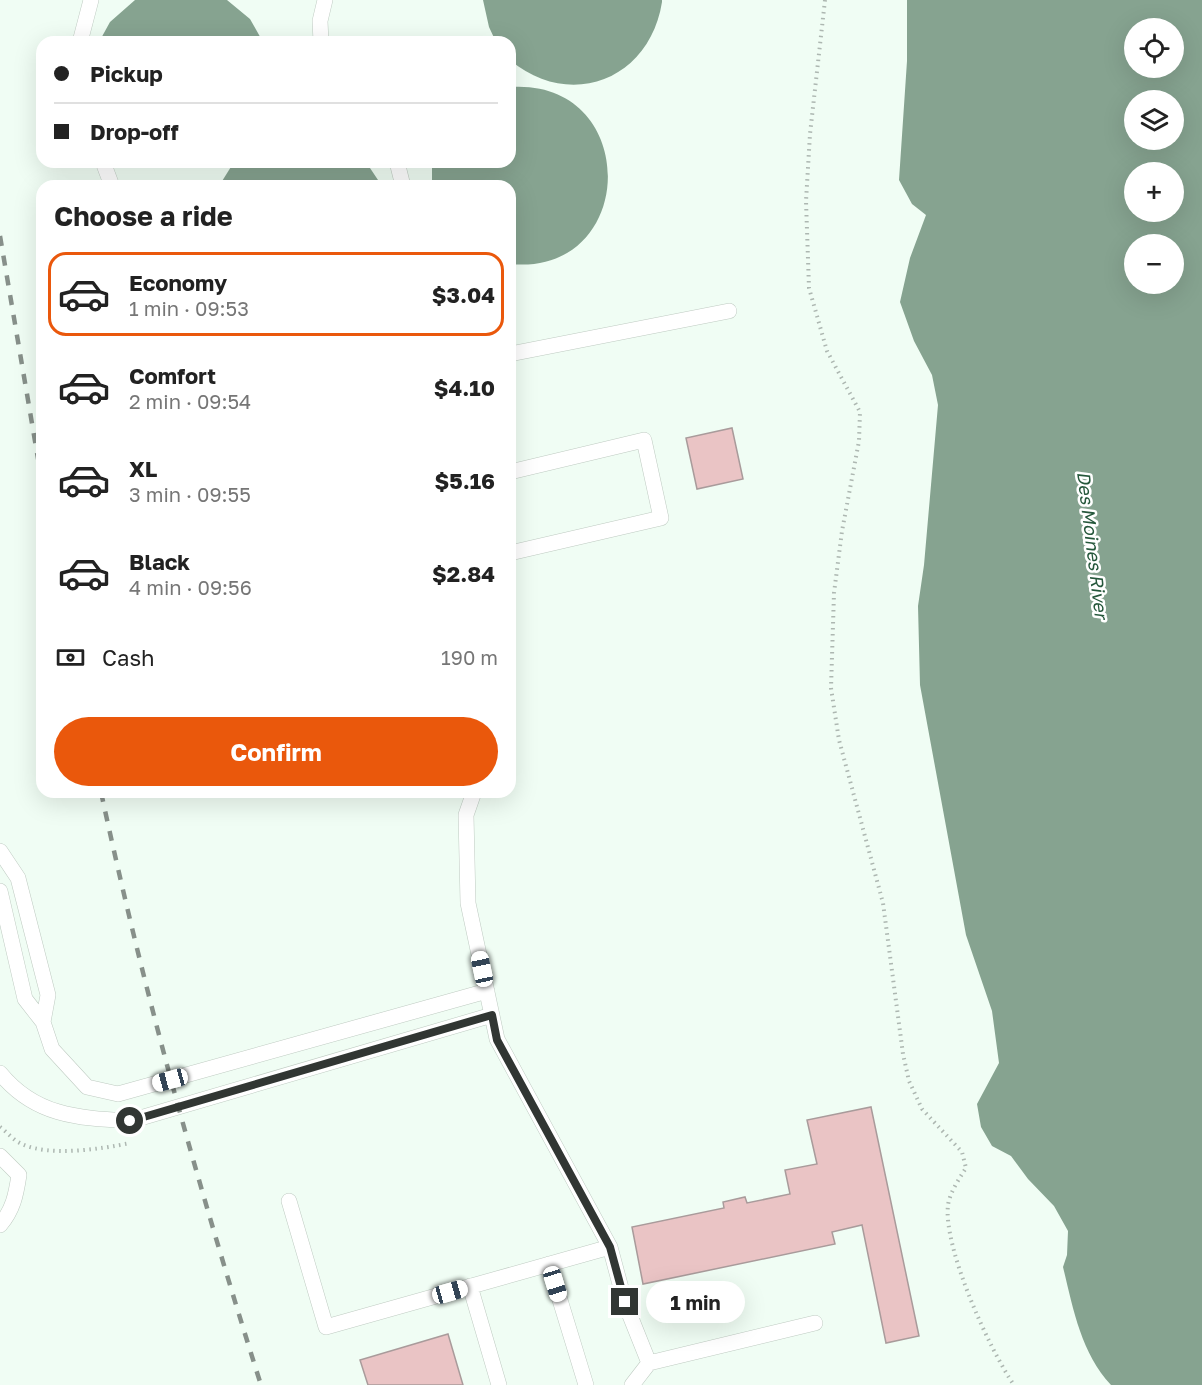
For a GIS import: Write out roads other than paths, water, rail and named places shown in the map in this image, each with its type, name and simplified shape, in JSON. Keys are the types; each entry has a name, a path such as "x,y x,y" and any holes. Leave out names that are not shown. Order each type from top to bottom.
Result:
{"lane":[{"path":"82,36 91,0"},
{"path":"321,36 320,21 325,0"},
{"path":"516,353 729,310"},
{"path":"516,471 644,440 661,518 516,552"},
{"path":"472,798 466,815 468,903 497,1040 610,1247 625,1302 649,1363"},
{"path":"0,851 18,878 48,995 43,1022"},
{"path":"0,891 25,999 43,1022 52,1049 87,1087 118,1094 487,991"},
{"path":"0,1073 14,1091 44,1108 79,1118 130,1121 492,1015"},
{"path":"0,1156 19,1175 16,1195 9,1214 0,1225"},
{"path":"289,1201 326,1327 610,1247"},
{"path":"549,1264 586,1385"},
{"path":"470,1286 499,1385"},
{"path":"632,1385 649,1363 815,1323"}],"water":[{"path":"135,0 227,0 250,19 260,36 102,36 110,22"},
{"path":"483,0 662,0 655,29 642,51 625,68 604,79 582,84 558,83 534,75 516,64 516,36 493,36"},
{"name":"Des Moines River","path":"907,0 1202,0 1202,1385 1111,1385 1092,1359 1075,1314 1063,1267 1067,1255 1068,1231 1054,1206 1028,1179 1011,1156 992,1146 981,1127 977,1104 999,1063 992,1011 966,935 920,685 918,606 924,565 938,405 932,375 914,341 900,302 910,258 926,215 912,204 899,180 907,61"},
{"path":"516,88 553,93 584,113 602,142 608,177 601,211 583,241 552,260 516,263 516,180 432,180 432,168 516,168"},
{"path":"230,168 370,168 378,180 223,180"}],"railway":[{"path":"0,236 36,447"},
{"path":"102,798 154,1016 216,1238 261,1385"}]}
